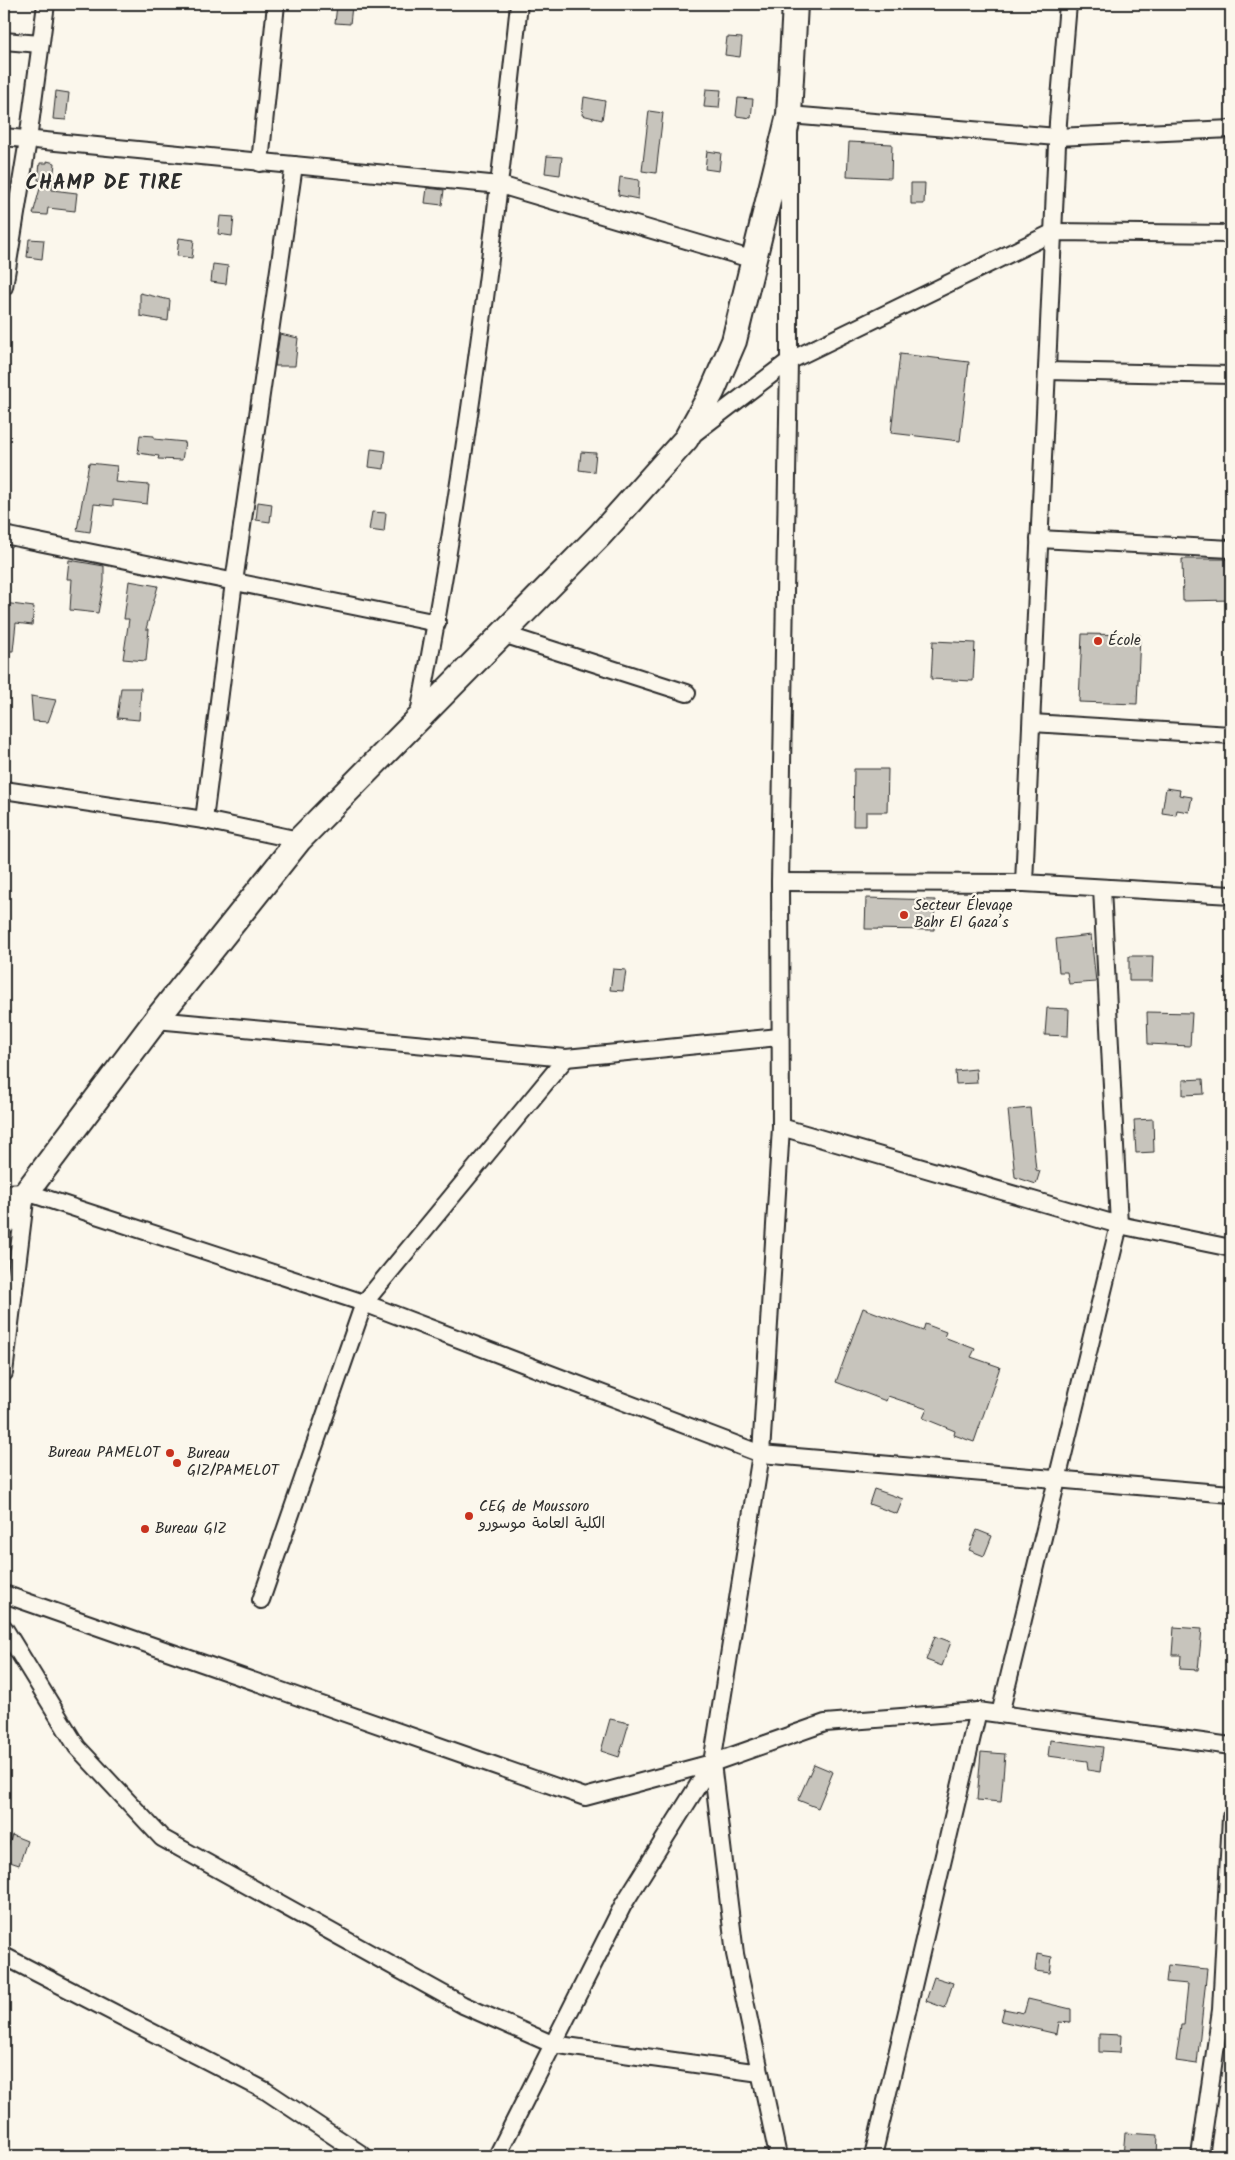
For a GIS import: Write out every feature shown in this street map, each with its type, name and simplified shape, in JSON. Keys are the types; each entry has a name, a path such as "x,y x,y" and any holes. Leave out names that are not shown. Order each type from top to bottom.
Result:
{"main road":[{"path":"4,1222 15,1192 156,1020 299,840 418,722 600,535 686,439 712,392 734,341 789,115 795,4"}],"street":[{"path":"4,287 28,140 46,4"},
{"path":"260,163 276,4"},
{"path":"418,722 437,623 462,468 500,185 518,4"},
{"path":"1024,883 1057,137 1068,4"},
{"path":"4,40 40,44"},
{"path":"778,2156 735,1954 712,1763 761,1454 781,1126 779,1037 780,882 789,361 789,115 1057,137 1231,129"},
{"path":"4,137 500,185 754,260"},
{"path":"204,820 234,582 294,165"},
{"path":"686,439 789,361 1054,232 1231,234"},
{"path":"1047,371 1231,375"},
{"path":"4,535 437,623"},
{"path":"1039,539 1231,549"},
{"path":"503,634 687,693"},
{"path":"1032,723 1231,736"},
{"path":"4,790 204,820 299,840"},
{"path":"780,882 1024,883 1231,895"},
{"path":"1000,1714 1119,1225 1102,888"},
{"path":"156,1020 566,1058 779,1037"},
{"path":"261,1600 364,1304 566,1058"},
{"path":"781,1126 1119,1225 1231,1248"},
{"path":"4,1372 15,1192 364,1304 761,1454 1231,1494"},
{"path":"4,1594 585,1797 712,1763 826,1723 978,1711 1231,1746"},
{"path":"4,1628 77,1747 162,1838 463,2005 552,2044 760,2073"},
{"path":"873,2156 978,1711"},
{"path":"497,2156 623,1905 712,1763"},
{"path":"1200,2156 1220,2010 1231,1817"},
{"path":"4,1956 266,2092 364,2156"}],"building":[{"path":"337,5 352,6 350,24 335,23"},
{"path":"727,37 742,38 740,57 725,55"},
{"path":"706,89 721,90 719,108 704,107"},
{"path":"56,91 69,93 66,120 53,119"},
{"path":"584,97 605,101 602,120 582,115"},
{"path":"738,98 753,99 751,118 736,116"},
{"path":"649,111 663,113 656,173 642,171"},
{"path":"849,142 892,144 891,178 847,176"},
{"path":"707,151 721,153 719,171 705,169"},
{"path":"547,156 562,157 560,175 545,173"},
{"path":"47,161 55,163 52,190 77,193 75,211 48,208 47,215 33,214 42,181 38,180 40,163 47,163"},
{"path":"620,177 639,180 638,199 618,195"},
{"path":"911,183 925,183 924,204 911,204"},
{"path":"427,188 444,190 442,205 425,203"},
{"path":"220,216 234,217 232,236 218,234"},
{"path":"179,238 194,240 192,258 177,256"},
{"path":"29,239 44,240 42,259 27,257"},
{"path":"213,264 228,266 226,284 211,282"},
{"path":"140,293 170,300 168,321 140,316"},
{"path":"280,334 298,338 295,366 275,366"},
{"path":"900,354 969,362 960,441 891,433"},
{"path":"140,435 154,436 154,439 185,442 182,460 158,459 159,456 138,453"},
{"path":"371,449 386,451 384,469 369,467"},
{"path":"581,452 596,453 594,472 579,470"},
{"path":"89,463 117,466 115,482 149,485 147,504 113,500 113,506 94,504 90,532 77,530"},
{"path":"258,502 272,504 270,522 256,520"},
{"path":"372,512 386,513 384,532 369,530"},
{"path":"1182,559 1231,559 1231,600 1183,601"},
{"path":"69,560 104,566 104,582 98,613 70,610 72,579 67,579"},
{"path":"129,581 158,586 146,629 149,629 146,661 123,659 129,619 124,619"},
{"path":"4,603 34,607 32,625 16,623 13,651 4,651"},
{"path":"1082,634 1140,635 1137,704 1079,702"},
{"path":"933,641 975,643 973,681 931,679"},
{"path":"121,688 141,688 139,720 117,718"},
{"path":"31,696 56,700 48,722 33,721"},
{"path":"854,769 888,769 887,812 866,812 866,826 853,826"},
{"path":"1166,788 1180,790 1179,795 1192,797 1189,812 1177,810 1176,815 1162,813"},
{"path":"866,898 935,900 934,930 865,929"},
{"path":"1091,935 1096,982 1069,984 1067,972 1059,972 1056,939"},
{"path":"1129,956 1153,956 1152,981 1129,981"},
{"path":"613,969 626,970 623,991 610,990"},
{"path":"1047,1008 1069,1009 1068,1036 1045,1035"},
{"path":"1147,1012 1192,1013 1190,1046 1148,1044"},
{"path":"976,1069 977,1083 956,1084 955,1071"},
{"path":"1203,1079 1204,1094 1183,1095 1183,1080"},
{"path":"1030,1108 1036,1170 1040,1171 1036,1184 1015,1177 1008,1110"},
{"path":"1153,1119 1154,1152 1136,1153 1134,1120"},
{"path":"863,1308 923,1331 925,1324 946,1332 944,1337 975,1349 971,1357 1000,1367 974,1442 954,1435 955,1431 923,1418 927,1409 888,1396 886,1401 836,1382"},
{"path":"874,1489 903,1499 897,1514 869,1504"},
{"path":"977,1530 992,1536 984,1556 969,1550"},
{"path":"1174,1627 1202,1629 1198,1670 1180,1669 1181,1655 1172,1655"},
{"path":"935,1636 951,1642 942,1666 926,1660"},
{"path":"610,1719 629,1723 619,1757 601,1751"},
{"path":"1050,1740 1103,1747 1100,1772 1088,1770 1087,1761 1048,1756"},
{"path":"981,1752 1005,1754 1001,1802 977,1800"},
{"path":"814,1764 833,1772 818,1808 798,1800"},
{"path":"12,1835 27,1841 19,1865 4,1860"},
{"path":"1037,1954 1052,1957 1050,1973 1035,1971"},
{"path":"1168,1965 1207,1969 1197,2064 1176,2061 1181,2025 1184,2025 1188,1984 1166,1982"},
{"path":"934,1977 953,1983 945,2008 926,2001"},
{"path":"1028,1999 1071,2009 1071,2023 1059,2022 1057,2034 1001,2021 1004,2009 1024,2013"},
{"path":"1099,2034 1121,2035 1120,2053 1099,2052"},
{"path":"1125,2133 1158,2135 1157,2156 1123,2156"}],"place":[{"name":"École","path":"1098,641"},
{"name":"Secteur Élevage Bahr El Gaza’s","path":"904,915"},
{"name":"Bureau PAMELOT","path":"170,1453"},
{"name":"Bureau GIZ/PAMELOT","path":"177,1463"},
{"name":"CEG de Moussoro الكلية العامة موسورو","path":"469,1516"},
{"name":"Bureau GIZ","path":"145,1529"}],"district":[{"name":"CHAMP DE TIRE","path":"104,184"}]}
